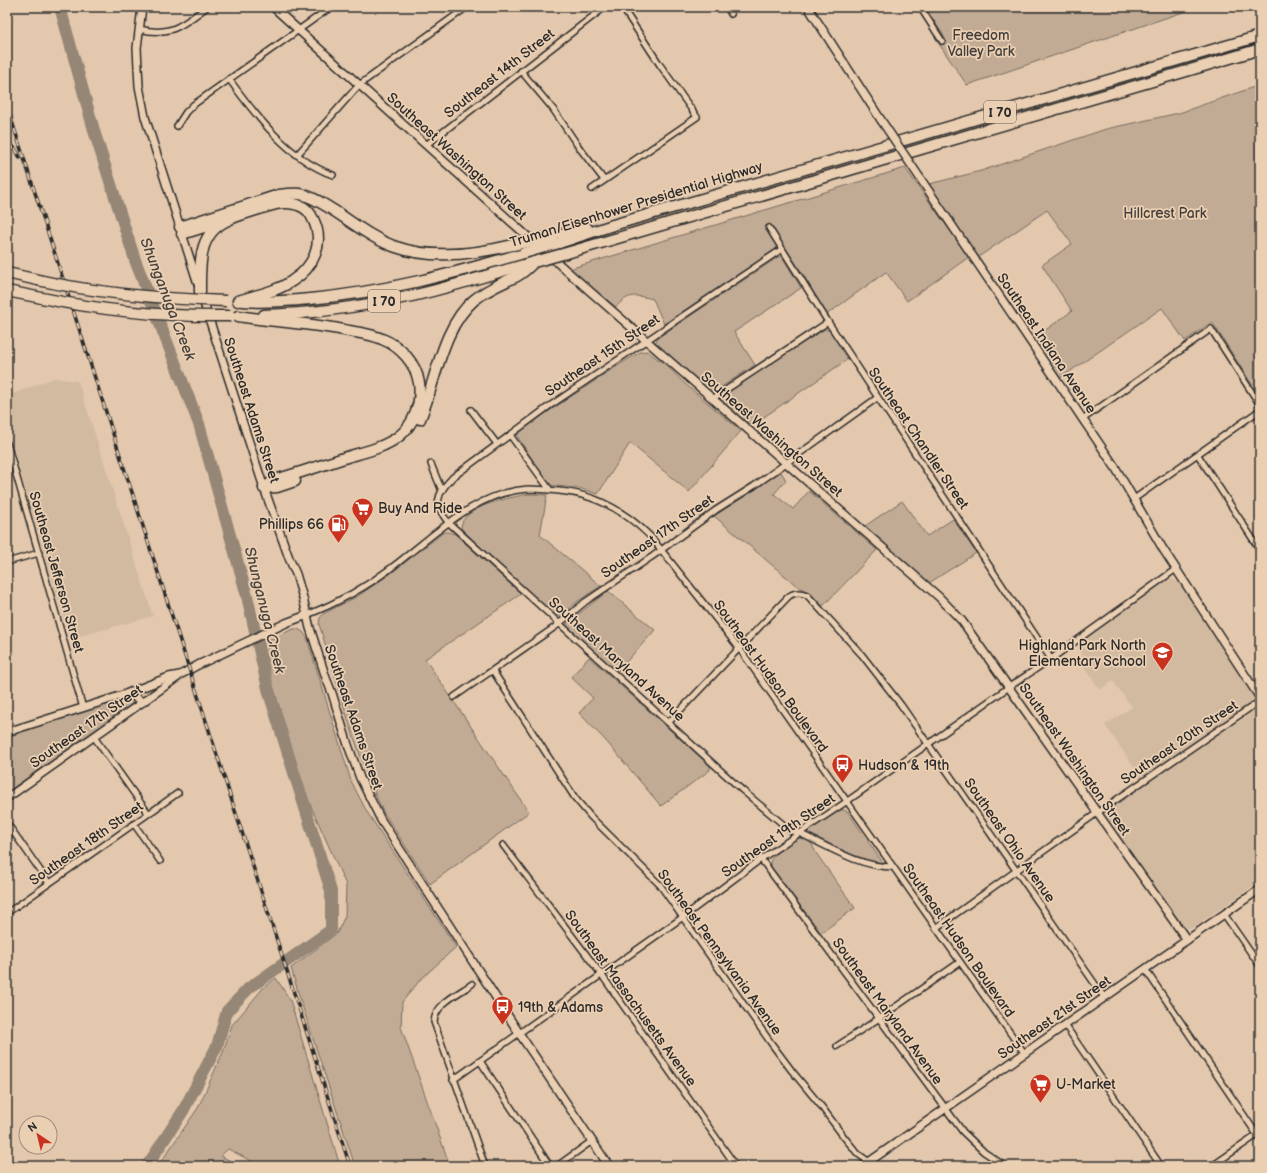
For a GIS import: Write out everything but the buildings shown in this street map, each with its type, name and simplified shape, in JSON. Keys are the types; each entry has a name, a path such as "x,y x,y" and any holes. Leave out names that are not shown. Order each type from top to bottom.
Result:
{"highway":[{"name":"Truman/Eisenhower Presidential Highway","path":"7,273 80,289 140,296 226,301 283,301 375,291 423,281 524,253 556,240 613,225 1260,36"},
{"name":"Truman/Eisenhower Presidential Highway","path":"7,291 96,308 139,313 202,316 279,315 325,310 421,294 570,252 1207,65 1260,48"},
{"path":"1207,65 1260,54"},
{"path":"181,231 279,195 293,193 309,197 322,203 389,244 412,252 458,254 556,240"},
{"path":"181,231 229,219 286,202 304,207 311,214 316,225 318,244 316,253 309,266 291,282 272,291 254,295 238,301"},
{"path":"200,292 200,266 203,245 216,227 229,219"},
{"path":"264,488 277,487 386,451 402,442 419,422 448,338 462,313 475,299 518,275 534,262"},
{"path":"234,316 275,322 324,326 380,338 396,347 409,360 415,369 420,388 418,408 409,426 399,437 370,450 275,480 264,488"}],"street":[{"name":"Southeast Adams Street","path":"142,7 137,48 139,86 145,117 264,488 296,574 310,628 360,778 381,820 519,1033 609,1166"},
{"path":"139,29 149,31 170,31 181,26 207,7"},
{"name":"Southeast Washington Street","path":"273,7 533,241 952,610 962,621 1187,940"},
{"path":"177,126 186,112 193,105 331,7"},
{"path":"297,155 359,85 467,7"},
{"name":"Southeast 14th Street","path":"426,145 605,7"},
{"path":"592,188 697,117 660,65 622,7"},
{"path":"727,7 731,14"},
{"name":"Southeast Indiana Avenue","path":"808,7 881,120 1083,419 1176,569 1260,698"},
{"path":"920,7 942,42"},
{"path":"521,71 553,109 578,146 604,180"},
{"path":"229,79 270,130 297,155 315,168 333,175"},
{"name":"Southeast Chandler Street","path":"769,228 877,398 1051,660"},
{"name":"Southeast 15th Street","path":"442,491 452,478 548,407 782,249"},
{"path":"712,399 828,322"},
{"path":"1083,419 1211,329 1260,405"},
{"name":"Southeast 17th Street","path":"454,698 559,624 585,602 877,398"},
{"path":"471,410 497,444"},
{"path":"1134,499 1260,410"},
{"path":"510,435 550,490"},
{"name":"Southeast Jefferson Street","path":"7,443 83,708"},
{"path":"1198,455 1260,550"},
{"path":"431,464 442,491"},
{"name":"Southeast Hudson Boulevard","path":"449,523 473,507 500,495 528,490 550,490 578,493 605,503 618,510 641,527 739,648 846,802 1025,1054"},
{"name":"Southeast Maryland Avenue","path":"442,491 438,504 439,509 441,514 449,523 742,790 791,831 799,833 860,862 881,867 893,867"},
{"path":"7,732 123,695 169,677 180,675 286,623 341,600 363,588 449,523"},
{"path":"7,562 39,553"},
{"name":"Southeast 19th Street","path":"453,1080 683,917 761,859 846,802 1008,687 1051,660 1176,569"},
{"name":"Southeast Ohio Avenue","path":"739,648 791,595 799,593 807,596 862,655 901,705 1104,997"},
{"path":"669,722 739,648"},
{"name":"Southeast Pennsylvania Avenue","path":"493,671 575,798 656,881 792,1071 844,1137 869,1165"},
{"name":"Southeast 17th Street","path":"7,798 180,675"},
{"path":"123,695 131,695 142,702"},
{"name":"Southeast 20th Street","path":"936,928 1096,813 1260,701"},
{"path":"94,737 148,813"},
{"name":"Southeast 18th Street","path":"7,912 178,792"},
{"path":"7,823 49,883"},
{"path":"134,824 160,861"},
{"name":"Southeast Massachusetts Avenue","path":"503,845 601,974 736,1166"},
{"name":"Southeast Maryland Avenue","path":"761,859 945,1109 973,1143 1005,1166"},
{"name":"Southeast 21st Street","path":"869,1165 945,1109 1260,889"},
{"path":"1224,914 1260,966"},
{"path":"837,1046 960,962"},
{"path":"1145,969 1259,1136 1212,1166"},
{"path":"472,984 442,1006 436,1012 434,1018 435,1028 485,1166"},
{"path":"1065,1025 1160,1166"},
{"path":"480,1061 550,1166"},
{"path":"557,1166 592,1141"}],"shaded area":[{"path":"54,378 78,381 153,616 70,639 7,427 7,396"},
{"name":"Highland Park North Elementary School","path":"1171,579 1179,582 1253,696 1254,700 1253,704 1141,777 1105,725 1132,707 1113,681 1100,690 1082,664 1086,661 1077,646 1167,580"},
{"path":"1259,708 1260,881 1193,928 1183,927 1104,814 1108,808"}],"green space":[{"name":"Freedom Valley Park","path":"925,7 1198,7 967,85 937,41 944,36"},
{"name":"Hillcrest Park","path":"1260,85 1260,397 1212,322 1185,341 1162,308 1059,379 1033,339 1072,311 1042,265 1072,244 1047,210 977,258 929,184 981,171 1106,129 1179,113"},
{"path":"905,168 969,257 907,301 886,272 826,315 803,274 783,244 664,324 653,299 633,296 625,299 616,307 569,269"},
{"path":"782,256 801,288 734,332 755,365 715,391 710,391 656,344 656,340 659,337 778,257"},
{"path":"825,329 830,331 848,359 751,426 721,401 720,398 724,393"},
{"path":"647,351 666,365 684,383 741,431 689,492 630,443 598,494 582,489 549,485 517,436 519,431 611,370 640,352"},
{"path":"781,472 786,480 774,494 793,509 809,491 877,550 823,606 811,594 797,586 714,516"},
{"path":"529,494 547,495 540,535 601,586 578,601 562,615 557,617 550,616 461,528 463,520 478,508 500,500"},
{"path":"902,501 927,536 953,519 976,553 929,583 865,526"},
{"path":"444,532 455,534 521,594 425,659 529,812 430,884 384,813 369,781 348,720 319,624 320,618 323,614 358,596 390,574"},
{"path":"608,591 655,630 617,672 567,626 567,623"},
{"path":"293,629 298,629 303,632 307,638 351,781 367,812 456,947 421,979 402,1002 401,1027 450,1166 355,1166 291,968 337,933 345,916 346,885 310,804 297,767 270,675 263,641 274,638"},
{"path":"589,657 710,766 710,770 661,806 606,741 579,713 593,698 571,677"},
{"path":"127,698 132,699 132,704 7,792 7,736"},
{"path":"840,810 848,812 883,863 882,865 857,857 808,833 812,827"},
{"path":"801,838 806,839 811,843 816,853 855,908 821,933 772,868 770,862 783,847"},
{"path":"276,978 290,1000 340,1166 261,1166 228,1149 220,1156 242,1166 158,1166 198,1108 223,1052 232,1025 264,987"}],"waterway":[{"name":"Shunganuga Creek","path":"60,7 95,134 135,260 199,424 247,596 269,693 331,891 331,930 249,988 227,1011 217,1046 183,1111 147,1166"}],"railway":[{"path":"7,106 350,1166"},
{"path":"7,140 16,150 20,158"}],"place":[{"name":"Buy And Ride","path":"363,528"},
{"name":"Phillips 66","path":"339,544"},
{"name":"Highland Park North Elementary School","path":"1162,672"},
{"name":"Hudson & 19th","path":"843,784"},
{"name":"19th & Adams","path":"502,1026"},
{"name":"U-Market","path":"1041,1104"}]}
